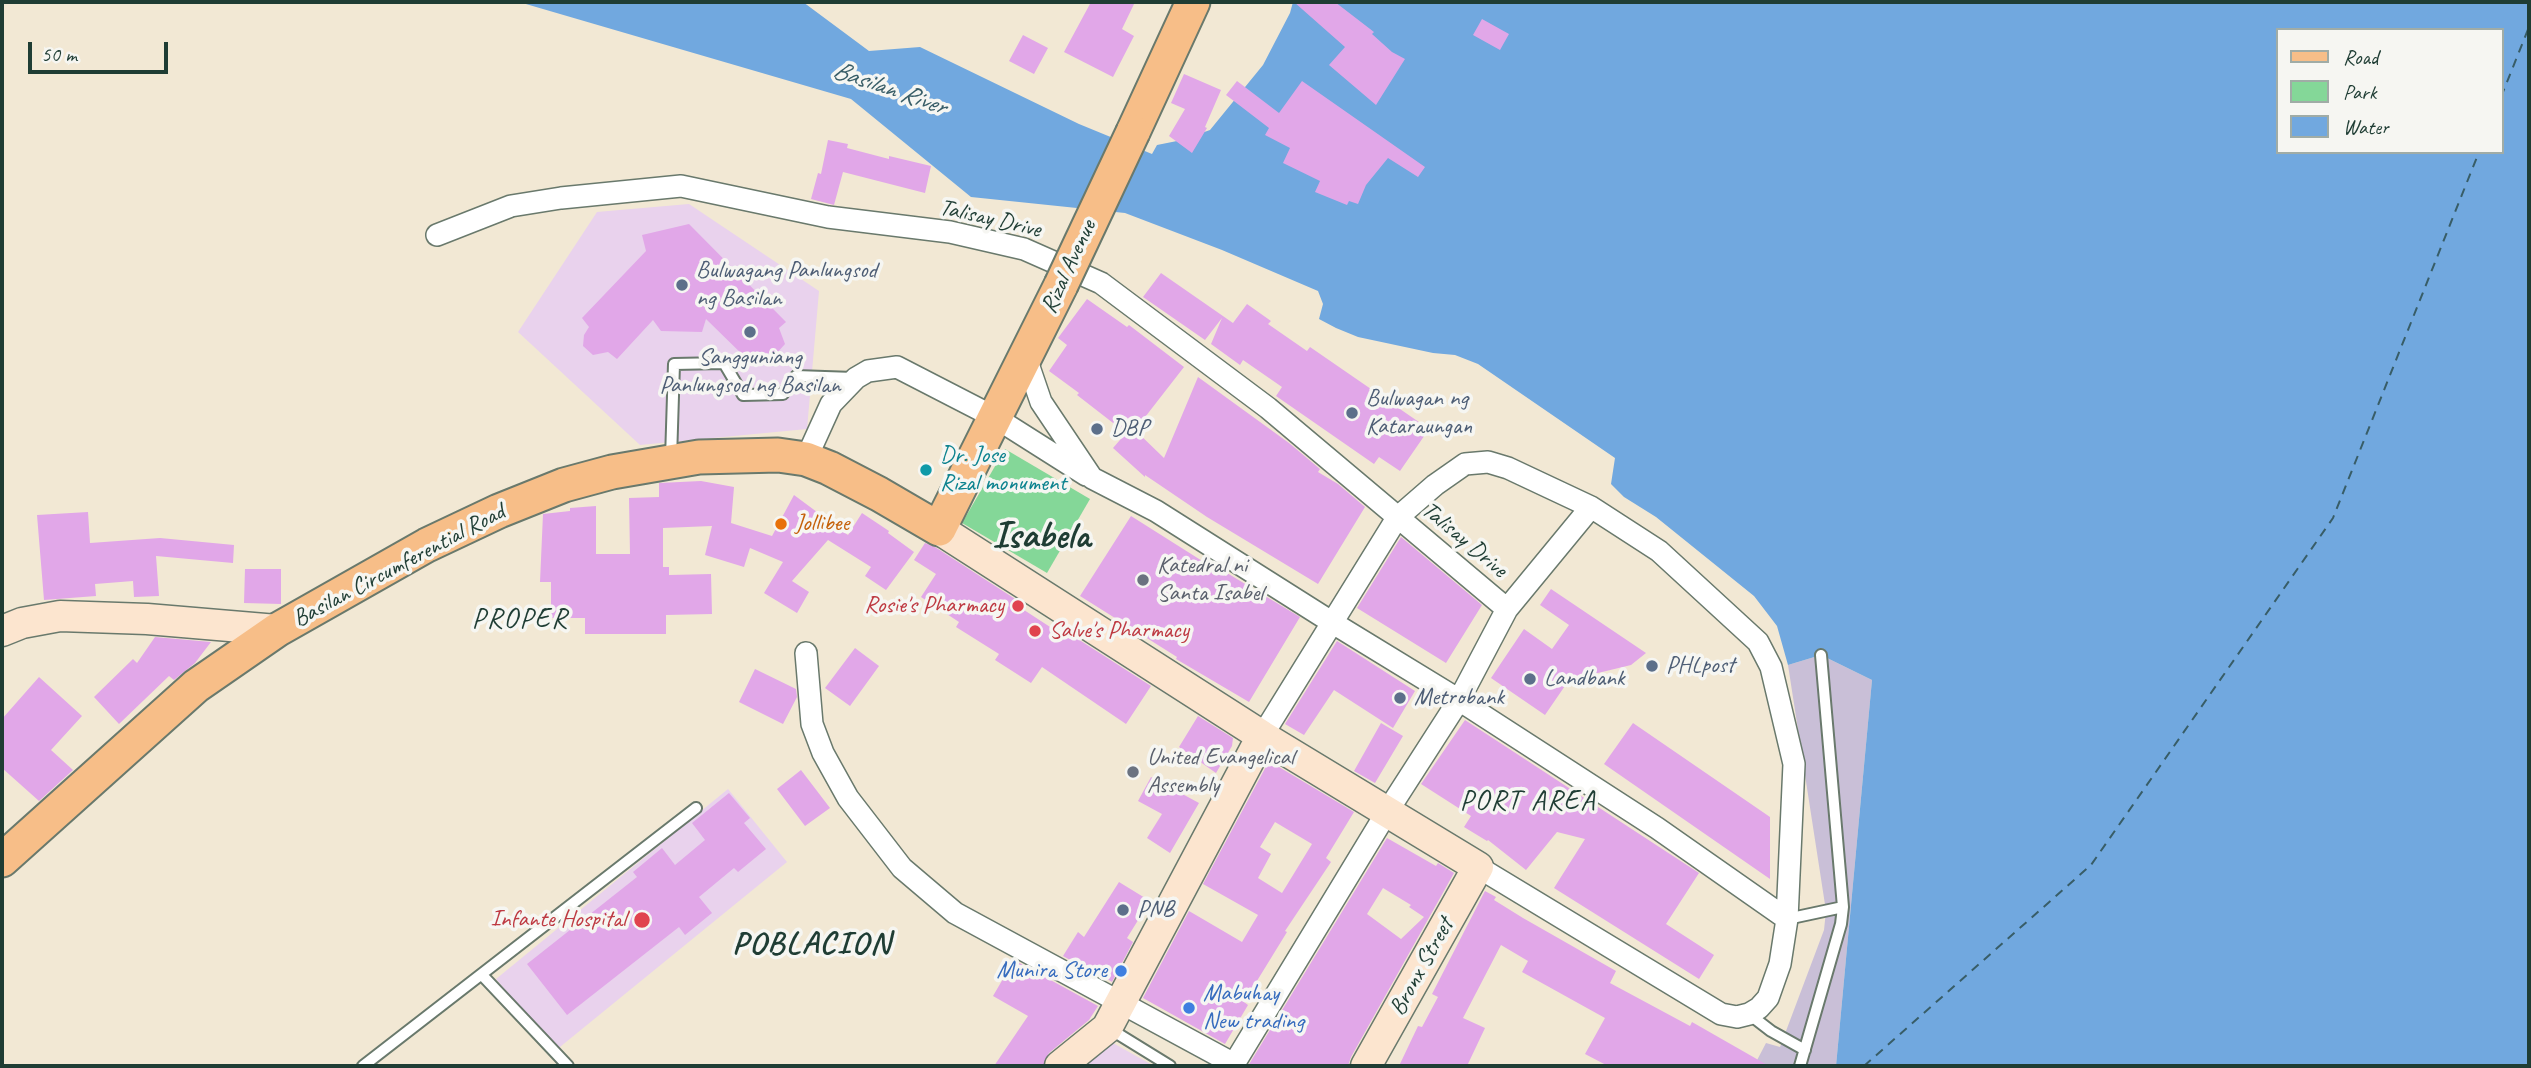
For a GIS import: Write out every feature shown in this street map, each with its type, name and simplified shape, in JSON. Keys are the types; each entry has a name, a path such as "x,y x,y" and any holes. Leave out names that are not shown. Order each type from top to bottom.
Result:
{"main road":[{"name":"Rizal Avenue","path":"939,529 1026,358 1193,2"},
{"name":"Basilan Circumferential Road","path":"2,860 196,686 278,630 427,545 499,511 564,485 612,472 671,462 741,454 778,455 806,459 855,480 939,529"}],"street":[{"name":"Talisay Drive","path":"437,235 511,206 561,198 681,186 828,217 913,230 950,232 1024,249 1101,283 1268,408 1507,609"},
{"path":"1026,358 1041,402 1092,478"},
{"path":"806,459 831,404 856,378 868,371 897,367 996,418 1092,478 1156,511 1333,624 1459,700 1657,828 1787,919"},
{"path":"939,529 1262,736 1721,1014 1737,1017 1759,1008 1768,998 1780,964 1787,919 1794,764 1771,667 1758,642 1659,551 1591,507 1508,468 1488,462 1465,464 1435,485 1397,518 1262,736 1113,1015 1060,1066"},
{"path":"806,653 813,724 823,753 848,798 902,868 955,913 1113,1015 1233,1065 1387,812 1459,700 1507,609 1591,507"},
{"path":"2,631 22,623 60,616 147,619 278,630"},
{"name":"Bronx Street","path":"1366,1066 1478,867"}],"lane":[{"path":"671,462 674,365 724,363 743,395 783,394 796,376 856,378"},
{"path":"1800,1066 1843,907 1821,655"},
{"path":"363,1066 696,808"},
{"path":"1787,919 1843,907"},
{"path":"482,975 568,1066"},
{"path":"1749,1014 1771,1031 1805,1050"},
{"path":"1113,1015 1170,1066"}],"shaded area":[{"path":"689,204 819,291 807,429 640,445 518,332 597,212"},
{"path":"1821,655 1872,680 1836,1066 1754,1066 1766,1043 1780,1047 1824,930 1826,911 1788,665"},
{"name":"Infante Hospital","path":"728,789 787,862 555,1051 496,979"},
{"path":"1113,1043 1154,1066 1082,1066"}],"green space":[{"path":"1005,449 1090,499 1047,573 962,523"}],"water":[{"name":"Basilan River","path":"519,2 803,2 869,51 920,47 1079,124 1152,154 1157,145 1210,130 1263,65 1293,2 2529,2 2529,1066 1836,1066 1872,680 1821,655 1788,665 1777,626 1754,596 1656,517 1624,497 1611,484 1615,458 1478,364 1455,355 1358,337 1336,328 1319,319 1323,304 1318,291 1125,213 971,197 851,99"}],"building":[{"path":"1091,2 1135,2 1122,29 1134,36 1113,77 1064,52"},
{"path":"1294,2 1335,2 1374,32 1372,34 1392,52 1405,59 1376,105 1329,65 1345,47"},
{"path":"1482,19 1509,34 1500,50 1473,35"},
{"path":"1023,35 1048,48 1034,74 1009,61"},
{"path":"1184,74 1221,90 1205,127 1207,128 1192,153 1169,136 1185,109 1171,103"},
{"path":"1237,81 1279,113 1302,81 1425,167 1418,177 1388,158 1366,185 1358,204 1349,201 1347,205 1315,192 1320,181 1283,163 1290,148 1265,135 1269,128 1226,95"},
{"path":"828,140 848,144 847,148 889,159 889,156 931,166 925,193 843,172 834,205 811,199 818,173 821,174"},
{"name":"Bulwagang Panlungsod ng Basilan","path":"689,224 786,322 779,328 785,344 776,354 758,352 749,361 706,319 702,332 661,331 653,320 617,359 608,352 593,355 583,346 584,335 589,327 582,318 646,251 642,235"},
{"path":"1161,273 1233,323 1247,304 1271,321 1268,324 1307,351 1310,347 1429,429 1400,471 1379,457 1374,464 1276,396 1282,387 1243,360 1240,365 1211,344 1222,318 1205,340 1143,297"},
{"path":"1087,299 1127,327 1129,325 1184,367 1135,430 1164,458 1198,377 1289,443 1320,469 1318,472 1338,484 1365,507 1318,584 1145,477 1113,448 1126,433 1049,371 1067,345 1058,338"},
{"path":"701,481 734,487 731,523 772,536 794,495 848,535 862,513 914,552 886,590 865,576 871,567 828,540 792,581 809,592 797,613 764,593 783,562 750,548 744,567 705,555 712,526 663,528 663,567 669,567 669,575 711,574 712,614 666,615 666,634 585,634 585,618 551,618 551,582 540,582 543,514 596,506 596,554 630,554 629,498 659,497 659,483"},
{"path":"88,512 90,543 160,538 234,545 233,563 156,556 159,596 134,597 133,581 95,584 96,596 44,600 37,515"},
{"path":"1131,516 1226,576 1227,573 1300,617 1249,702 1176,659 1177,657 1080,596"},
{"path":"1401,537 1482,605 1446,663 1357,608"},
{"path":"925,543 1026,606 1024,610 1064,636 1067,632 1151,686 1126,724 1042,667 1031,683 995,660 999,654 956,627 959,622 921,597 936,574 914,560"},
{"path":"245,569 281,569 281,604 244,603"},
{"path":"1551,589 1646,653 1631,665 1569,680 1545,715 1491,678 1524,629 1552,649 1569,625 1540,605"},
{"path":"155,637 211,642 195,663 174,680 169,676 119,724 94,697 133,659 137,663"},
{"path":"1337,641 1415,691 1393,728 1334,690 1304,735 1285,724"},
{"path":"855,648 879,666 850,706 825,688"},
{"path":"755,669 796,689 797,697 783,724 739,702"},
{"path":"39,677 82,716 51,750 73,770 39,801 2,768 2,719"},
{"path":"1198,716 1233,738 1232,746 1216,773 1179,747"},
{"path":"1465,720 1699,873 1666,924 1714,955 1699,979 1554,888 1585,839 1557,832 1526,870 1488,840 1464,827 1471,816 1421,784"},
{"path":"1381,723 1403,736 1375,783 1354,771"},
{"path":"1633,723 1770,817 1770,879 1604,764"},
{"path":"1269,761 1354,812 1326,858 1331,862 1285,931 1287,932 1244,1002 1248,1005 1225,1044 1143,998 1189,911 1242,942 1258,915 1203,884","holes":["1275,822 1312,844 1282,893 1258,878 1271,854 1260,847"]},
{"path":"801,770 830,808 805,826 777,789"},
{"path":"1151,777 1199,803 1170,853 1147,838 1162,814 1138,801"},
{"path":"729,793 750,818 744,823 766,849 738,872 734,868 699,897 712,913 685,935 679,927 567,1015 527,964 637,877 633,872 662,848 675,865 705,840 692,823"},
{"path":"1387,838 1436,866 1438,863 1454,873 1348,1066 1248,1066","holes":["1383,888 1411,905 1409,907 1424,917 1401,939 1367,914"]},
{"path":"1119,882 1150,901 1127,938 1133,942 1112,982 1088,966 1086,969 1063,956 1078,932 1084,937"},
{"path":"1485,891 1496,897 1494,900 1523,918 1616,971 1610,983 1690,1026 1692,1022 1769,1066 1608,1066 1585,1054 1605,1018 1522,972 1528,961 1501,945 1463,1018 1485,1028 1467,1066 1399,1066 1418,1026 1422,1027 1438,997 1432,994"},
{"path":"1014,960 1098,1006 1089,1020 1049,1053 1043,1066 994,1066 1028,1016 993,996"}],"ferry route":[{"path":"2503,92 2529,27"},
{"path":"1864,1066 2091,865 2333,518 2478,154"}],"place":[{"name":"Bulwagang Panlungsod ng Basilan","path":"682,285"},
{"name":"Sangguniang Panlungsod ng Basilan","path":"750,332"},
{"name":"Bulwagan ng Kataraungan","path":"1352,413"},
{"name":"DBP","path":"1097,429"},
{"name":"Dr. Jose Rizal monument","path":"926,470"},
{"name":"Jollibee","path":"781,524"},
{"name":"Katedral ni Santa Isabel","path":"1143,580"},
{"name":"Rosie's Pharmacy","path":"1018,606"},
{"name":"Salve's Pharmacy","path":"1035,631"},
{"name":"PHLpost","path":"1652,666"},
{"name":"Landbank","path":"1530,679"},
{"name":"Metrobank","path":"1400,698"},
{"name":"United Evangelical Assembly","path":"1133,772"},
{"name":"PNB","path":"1123,910"},
{"name":"Infante Hospital","path":"642,920"},
{"name":"Munira Store","path":"1121,971"},
{"name":"Mabuhay New trading","path":"1189,1008"}],"district":[{"name":"Isabela","path":"1041,537"},
{"name":"PROPER","path":"520,620"},
{"name":"PORT AREA","path":"1528,802"},
{"name":"POBLACION","path":"812,945"}]}
